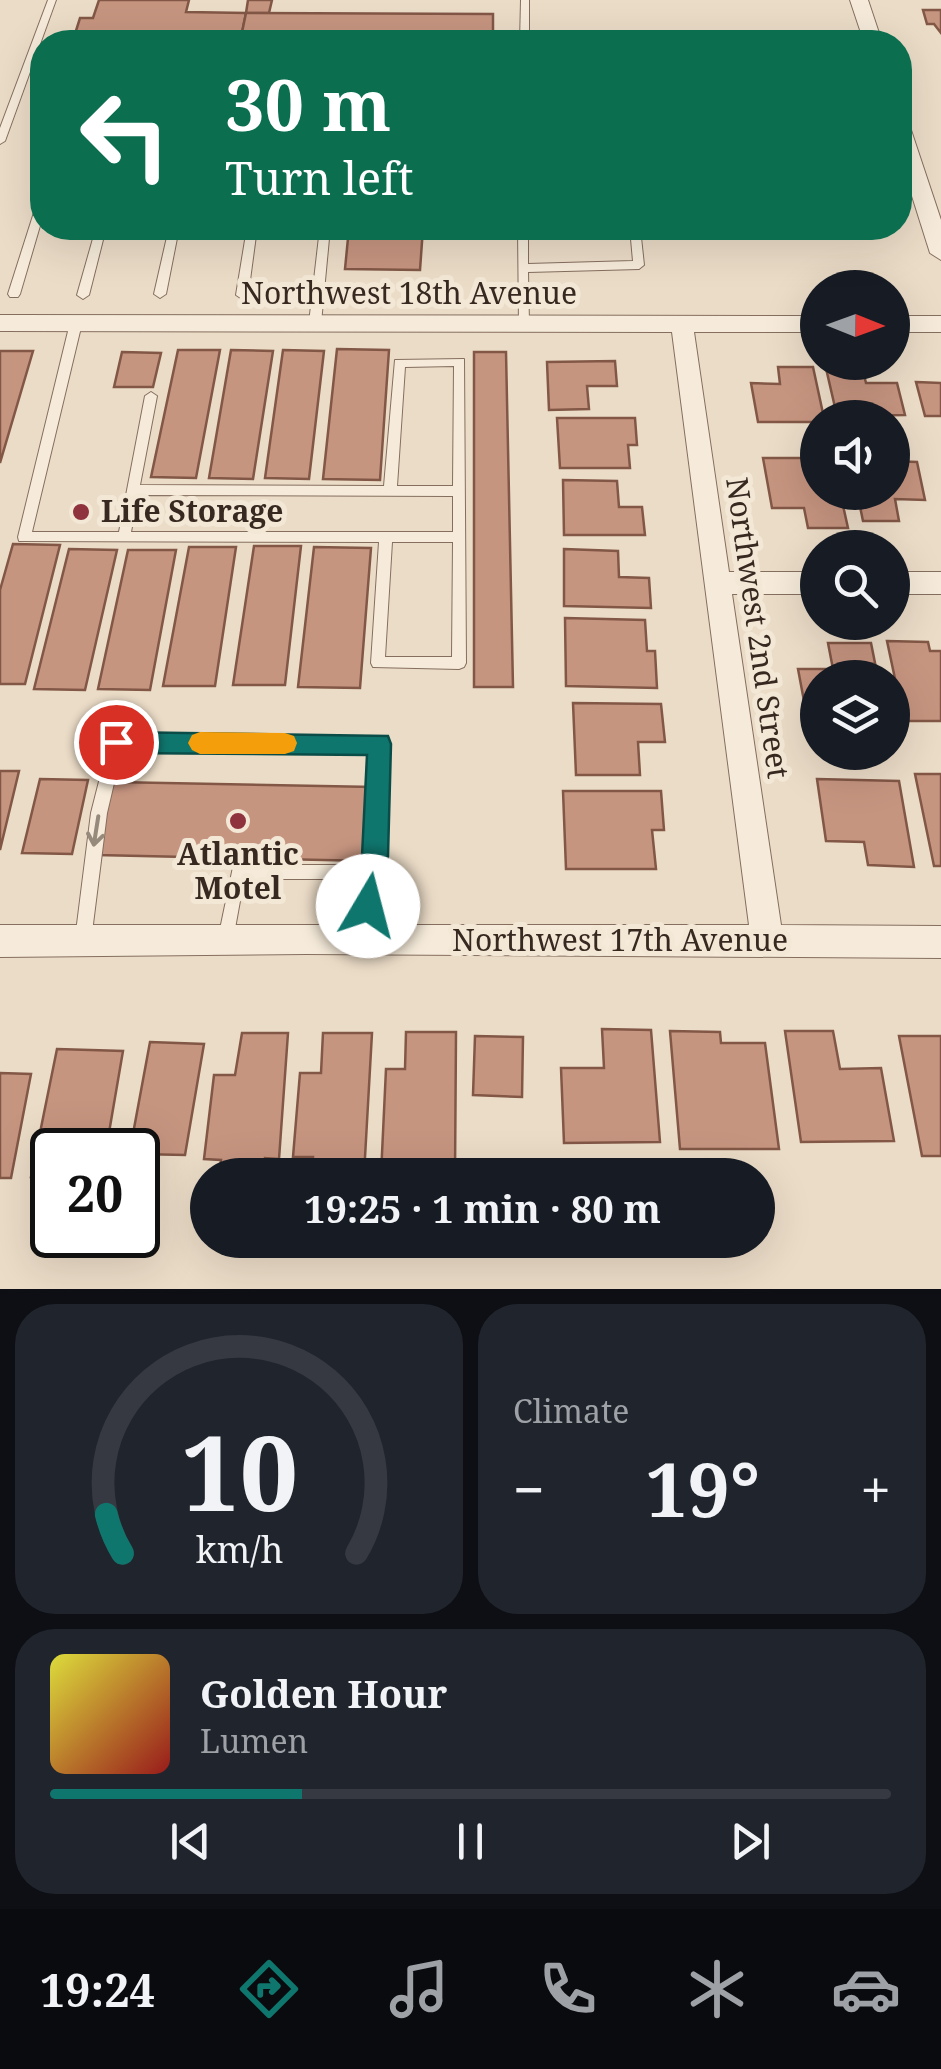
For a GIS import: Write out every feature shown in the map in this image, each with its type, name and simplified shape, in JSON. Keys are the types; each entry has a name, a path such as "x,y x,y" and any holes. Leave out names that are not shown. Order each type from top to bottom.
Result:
{"street":[{"path":"859,0 868,30"},
{"path":"912,164 941,253"},
{"name":"Northwest 18th Avenue","path":"0,323 800,324"},
{"name":"Northwest 2nd Street","path":"682,324 767,942"},
{"path":"910,324 941,324"},
{"path":"718,583 800,583"},
{"path":"910,583 941,583"},
{"name":"Northwest 17th Avenue","path":"0,941 941,942"}],"lane":[{"path":"41,30 52,0"},
{"path":"525,0 526,30"},
{"path":"0,141 30,60"},
{"path":"14,294 31,240"},
{"path":"83,295 99,240"},
{"path":"160,294 171,240"},
{"path":"242,295 250,240"},
{"path":"316,324 325,240"},
{"path":"522,240 523,324"},
{"path":"523,268 639,266 637,240"},
{"path":"76,323 24,537 460,537"},
{"path":"386,537 378,663 459,663 460,362 399,363 390,490"},
{"path":"124,537 151,396"},
{"path":"132,490 459,490"},
{"path":"83,940 99,813 116,742 379,744 375,856 370,872 365,939"},
{"path":"226,939 238,872 370,872"}],"building":[{"path":"99,0 189,0 186,12 246,13 242,30 76,30 80,18 93,18"},
{"path":"248,0 272,0 269,13 246,13"},
{"path":"923,10 941,10 941,33 934,24 927,24"},
{"path":"246,13 493,14 493,30 242,30"},
{"path":"348,240 422,240 420,270 345,269"},
{"path":"337,349 389,350 380,480 323,479"},
{"path":"178,350 220,350 196,478 151,477"},
{"path":"231,350 273,351 253,479 209,478"},
{"path":"283,350 324,351 309,479 265,478"},
{"path":"0,351 33,351 0,463"},
{"path":"122,352 161,353 153,387 114,387"},
{"path":"474,352 506,352 513,687 474,687"},
{"path":"615,361 617,386 587,386 589,409 549,410 547,362"},
{"path":"778,367 800,367 800,380 816,380 820,400 800,400 800,422 758,422 751,383 780,384"},
{"path":"829,380 897,383 901,400 833,400"},
{"path":"916,382 941,383 941,416 925,416"},
{"path":"557,418 635,418 637,445 628,445 630,468 560,468"},
{"path":"763,458 800,458 800,508 772,508"},
{"path":"910,462 917,462 925,500 910,500"},
{"path":"563,480 617,481 619,507 642,507 645,535 564,535"},
{"path":"804,510 844,510 848,528 808,528"},
{"path":"861,510 897,510 899,521 863,521"},
{"path":"13,544 60,545 25,684 0,684 0,590"},
{"path":"254,546 301,546 285,685 233,685"},
{"path":"189,547 236,547 215,686 163,686"},
{"path":"314,547 371,548 360,688 298,687"},
{"path":"69,549 117,550 85,690 34,689"},
{"path":"564,549 618,551 619,577 649,578 651,608 564,606"},
{"path":"128,550 176,550 150,690 98,689"},
{"path":"565,618 645,620 647,651 655,651 657,688 566,686"},
{"path":"887,641 928,642 930,651 941,651 941,721 910,721 910,660 891,660"},
{"path":"828,643 871,643 874,660 831,660"},
{"path":"573,703 661,704 665,742 638,742 640,775 576,775"},
{"path":"0,771 19,771 0,850"},
{"path":"915,774 941,774 941,866 934,866"},
{"path":"40,779 88,780 72,854 22,853"},
{"path":"817,779 899,781 914,867 868,865 864,842 826,841"},
{"name":"Atlantic Motel","path":"113,782 374,787 369,861 97,855"},
{"path":"563,791 661,791 664,830 652,830 656,869 566,869"},
{"path":"602,1029 651,1030 660,1142 564,1143 561,1068 604,1068"},
{"path":"670,1031 720,1032 721,1043 765,1043 779,1149 680,1149"},
{"path":"785,1031 833,1031 840,1069 881,1068 894,1141 801,1142"},
{"path":"406,1032 456,1032 455,1158 382,1158 386,1069 405,1069"},
{"path":"242,1033 288,1033 279,1158 204,1158 214,1075 235,1075"},
{"path":"323,1033 372,1033 365,1158 293,1157 300,1073 321,1073"},
{"path":"475,1036 523,1037 522,1097 473,1095"},
{"path":"899,1036 941,1036 941,1156 922,1156"},
{"path":"150,1042 204,1044 185,1155 160,1154 160,1128 134,1128"},
{"path":"57,1049 123,1051 110,1128 41,1128"},
{"path":"0,1073 31,1074 11,1178 0,1178"}],"slow traffic":[{"path":"200,743 285,743"}],"place":[{"name":"Life Storage","path":"81,512"},
{"name":"Atlantic Motel","path":"238,821"}],"route":[{"path":"116,742 379,744 375,856 368,906"}]}
